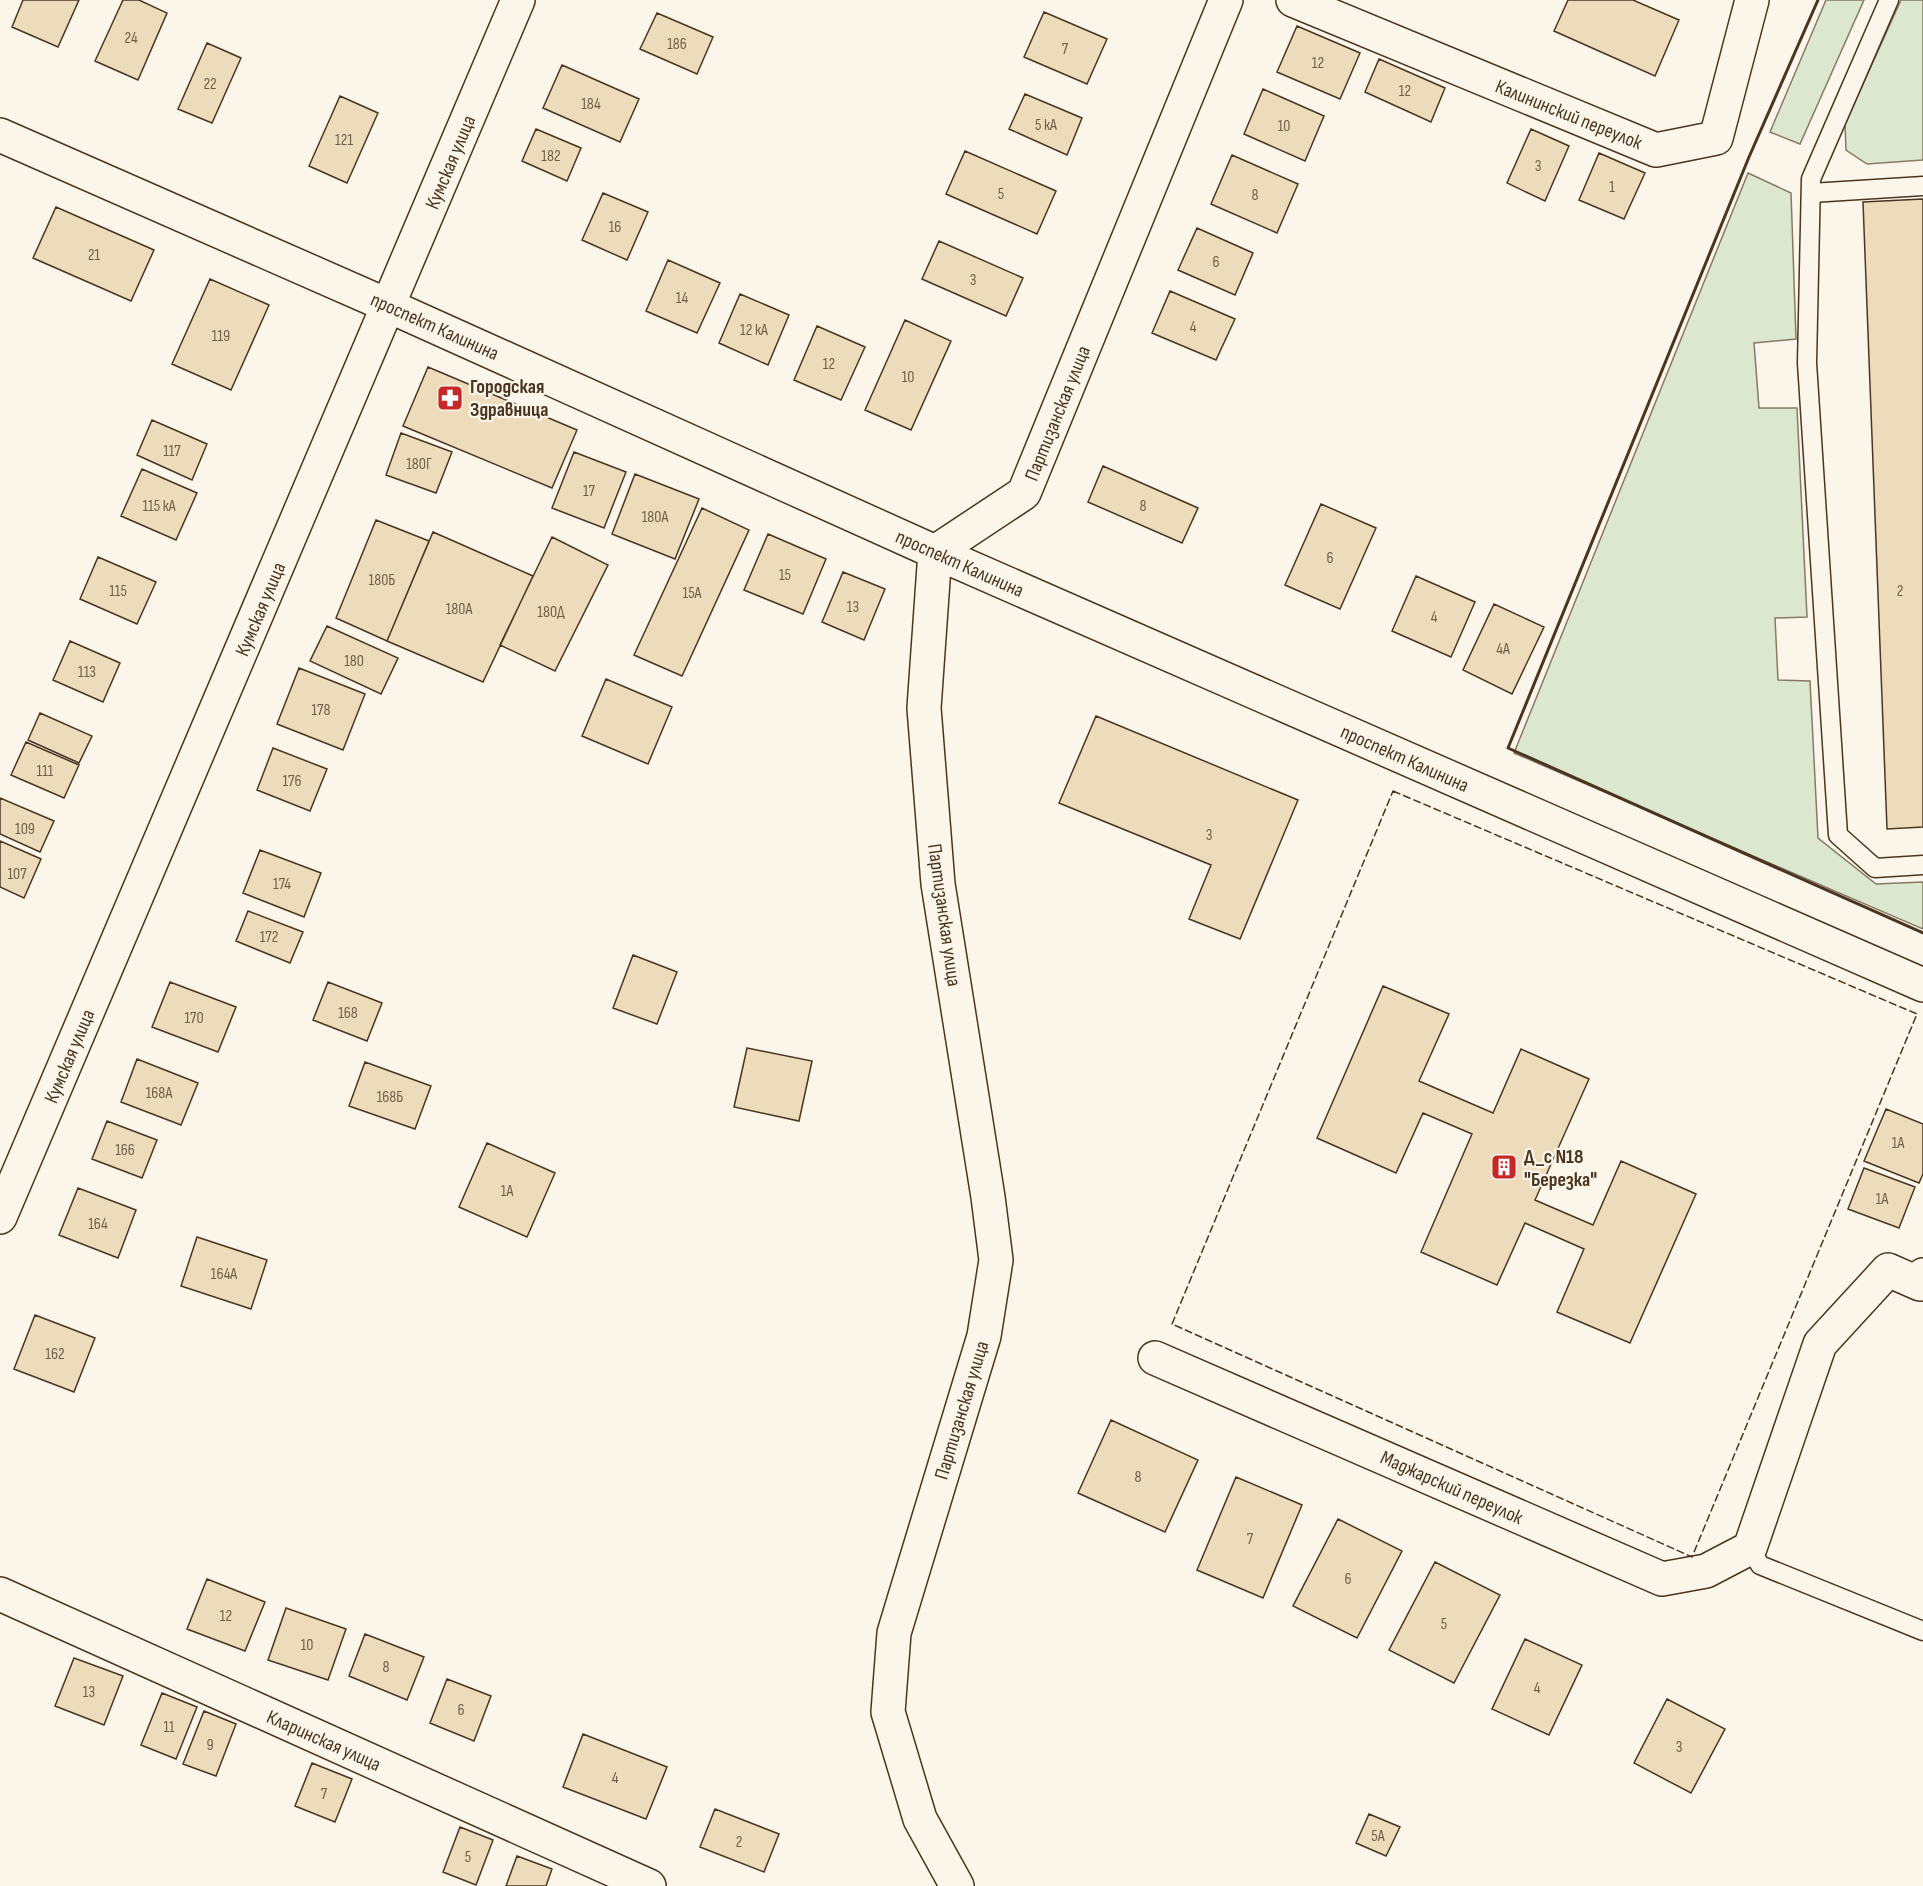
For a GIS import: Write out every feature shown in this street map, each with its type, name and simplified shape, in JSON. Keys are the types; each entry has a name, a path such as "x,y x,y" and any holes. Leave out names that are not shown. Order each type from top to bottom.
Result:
{"street":[{"name":"Кумская улица","path":"0,1217 518,0"},
{"name":"Партизанская улица","path":"957,1886 920,1819 888,1712 894,1633 984,1336 996,1260 938,885 924,708 935,552 1024,493 1226,0"},
{"name":"Калининский переулок","path":"1293,0 1656,150 1716,138 1752,0"},
{"name":"проспект Калинина","path":"0,135 389,306 935,552 1923,985"},
{"path":"1750,1548 1820,1344 1888,1270 1922,1281"},
{"name":"Маджарский переулок","path":"1155,1358 1662,1579 1706,1571 1750,1548"},
{"name":"Кларинская улица","path":"0,1594 649,1886"}],"lane":[{"path":"1889,0 1811,179 1807,363 1838,835 1875,868 1923,865"},
{"path":"1811,193 1923,186"},
{"path":"1750,1548 1760,1565 1923,1631"}],"green space":[{"path":"1826,0 1864,0 1800,144 1770,132"},
{"path":"1901,0 1923,0 1923,160 1867,164 1846,150 1845,124"},
{"path":"1748,173 1791,193 1796,339 1754,343 1759,408 1797,408 1807,617 1775,618 1778,680 1810,681 1818,838 1876,884 1923,882 1923,929 1514,753"}],"building":[{"path":"23,0 79,0 58,47 12,27"},
{"path":"123,0 139,0 167,13 138,80 95,61"},
{"path":"1568,0 1633,0 1679,20 1655,76 1554,31"},
{"path":"1044,12 1107,39 1087,84 1024,57"},
{"path":"657,13 713,37 697,74 640,49"},
{"path":"1297,26 1360,53 1340,99 1277,72"},
{"path":"207,43 241,58 212,123 178,109"},
{"path":"1379,59 1445,88 1431,122 1365,92"},
{"path":"562,65 639,99 620,142 543,108"},
{"path":"1263,89 1324,116 1305,161 1244,134"},
{"path":"1025,94 1082,118 1067,155 1009,129"},
{"path":"340,96 378,113 347,183 309,166"},
{"path":"536,129 581,148 567,181 522,161"},
{"path":"1531,129 1569,146 1545,201 1507,183"},
{"path":"965,151 1056,191 1037,234 946,194"},
{"path":"1599,153 1645,173 1624,219 1579,200"},
{"path":"1232,155 1298,184 1277,233 1211,204"},
{"path":"603,193 648,212 627,260 582,240"},
{"path":"1923,199 1923,827 1887,829 1863,202"},
{"path":"56,207 154,250 131,301 33,258"},
{"path":"1197,228 1253,253 1235,295 1178,270"},
{"path":"939,241 1023,278 1006,316 922,279"},
{"path":"668,260 720,283 697,333 646,311"},
{"path":"210,279 269,305 231,390 172,364"},
{"path":"1170,291 1235,319 1216,360 1152,333"},
{"path":"740,294 789,315 768,365 719,343"},
{"path":"905,320 951,341 911,430 865,410"},
{"path":"817,326 865,347 841,400 794,380"},
{"path":"428,367 577,430 552,488 403,426"},
{"path":"152,420 207,444 192,480 137,455"},
{"path":"401,433 452,452 436,493 386,475"},
{"path":"574,452 626,472 604,528 552,508"},
{"path":"1103,466 1198,508 1182,543 1088,502"},
{"path":"142,469 197,493 176,540 121,516"},
{"path":"635,474 699,499 675,559 612,534"},
{"path":"1321,504 1376,528 1340,609 1285,585"},
{"path":"702,508 749,530 682,676 634,655"},
{"path":"376,520 429,541 387,641 336,618"},
{"path":"433,532 533,576 483,682 387,641"},
{"path":"768,534 826,559 803,614 744,590"},
{"path":"552,537 608,565 555,671 500,645"},
{"path":"98,557 156,582 137,624 80,599"},
{"path":"843,572 885,589 864,640 822,622"},
{"path":"1416,576 1475,602 1451,657 1392,631"},
{"path":"1494,604 1544,627 1512,694 1463,670"},
{"path":"327,626 398,658 381,694 310,661"},
{"path":"70,641 120,663 103,702 53,680"},
{"path":"299,668 365,694 343,750 277,724"},
{"path":"606,679 672,707 648,764 582,736"},
{"path":"40,713 92,736 79,763 28,740"},
{"path":"1096,716 1298,800 1240,939 1189,919 1211,865 1059,803"},
{"path":"26,742 79,765 64,798 11,775"},
{"path":"273,748 327,769 310,811 257,790"},
{"path":"0,798 54,821 40,852 0,834"},
{"path":"0,841 41,859 24,898 0,887"},
{"path":"260,850 321,873 304,917 243,893"},
{"path":"248,911 303,932 290,963 236,941"},
{"path":"633,955 677,972 657,1024 613,1008"},
{"path":"170,982 236,1007 218,1052 152,1027"},
{"path":"328,982 382,1003 367,1041 313,1020"},
{"name":"Д_с N18 \"Березка\"","path":"1383,986 1449,1014 1419,1081 1493,1113 1521,1049 1589,1079 1535,1200 1593,1225 1621,1161 1696,1194 1630,1343 1557,1312 1584,1249 1525,1223 1497,1285 1421,1252 1472,1134 1423,1113 1396,1173 1317,1138"},
{"path":"747,1048 812,1061 799,1121 734,1107"},
{"path":"137,1059 198,1083 181,1125 121,1102"},
{"path":"365,1062 431,1086 415,1129 349,1106"},
{"path":"1886,1109 1923,1124 1923,1174 1919,1183 1864,1161"},
{"path":"107,1121 157,1140 142,1178 92,1159"},
{"path":"487,1143 555,1173 527,1237 459,1207"},
{"path":"1864,1168 1915,1187 1899,1228 1848,1209"},
{"path":"78,1188 136,1210 118,1258 59,1235"},
{"path":"197,1237 267,1260 251,1309 181,1286"},
{"path":"35,1315 95,1338 74,1392 14,1369"},
{"path":"1111,1420 1198,1460 1165,1532 1078,1493"},
{"path":"1236,1477 1302,1505 1263,1598 1197,1570"},
{"path":"1338,1519 1402,1551 1357,1638 1293,1606"},
{"path":"1435,1562 1500,1595 1454,1683 1389,1650"},
{"path":"207,1579 265,1602 245,1651 187,1629"},
{"path":"286,1608 346,1629 328,1680 268,1660"},
{"path":"365,1634 424,1657 407,1700 349,1676"},
{"path":"1525,1639 1582,1665 1549,1735 1492,1709"},
{"path":"74,1658 123,1676 104,1725 55,1706"},
{"path":"447,1679 491,1696 474,1741 430,1723"},
{"path":"162,1693 197,1707 176,1759 141,1745"},
{"path":"1667,1699 1725,1729 1691,1793 1634,1763"},
{"path":"204,1711 236,1724 216,1776 183,1764"},
{"path":"583,1734 667,1767 646,1819 563,1787"},
{"path":"312,1763 352,1779 335,1822 295,1806"},
{"path":"715,1809 779,1834 764,1872 700,1847"},
{"path":"1369,1814 1400,1827 1386,1856 1356,1843"},
{"path":"460,1827 493,1840 476,1885 443,1872"},
{"path":"517,1856 552,1869 546,1886 506,1886"}],"fence":[{"path":"1393,791 1917,1014 1692,1557 1172,1324 1393,791"}],"wall":[{"path":"1818,0 1749,157 1508,748 1923,933"}],"place":[{"name":"Городская Здравница","path":"450,398"},
{"name":"Д_с N18 \"Березка\"","path":"1504,1167"}]}
